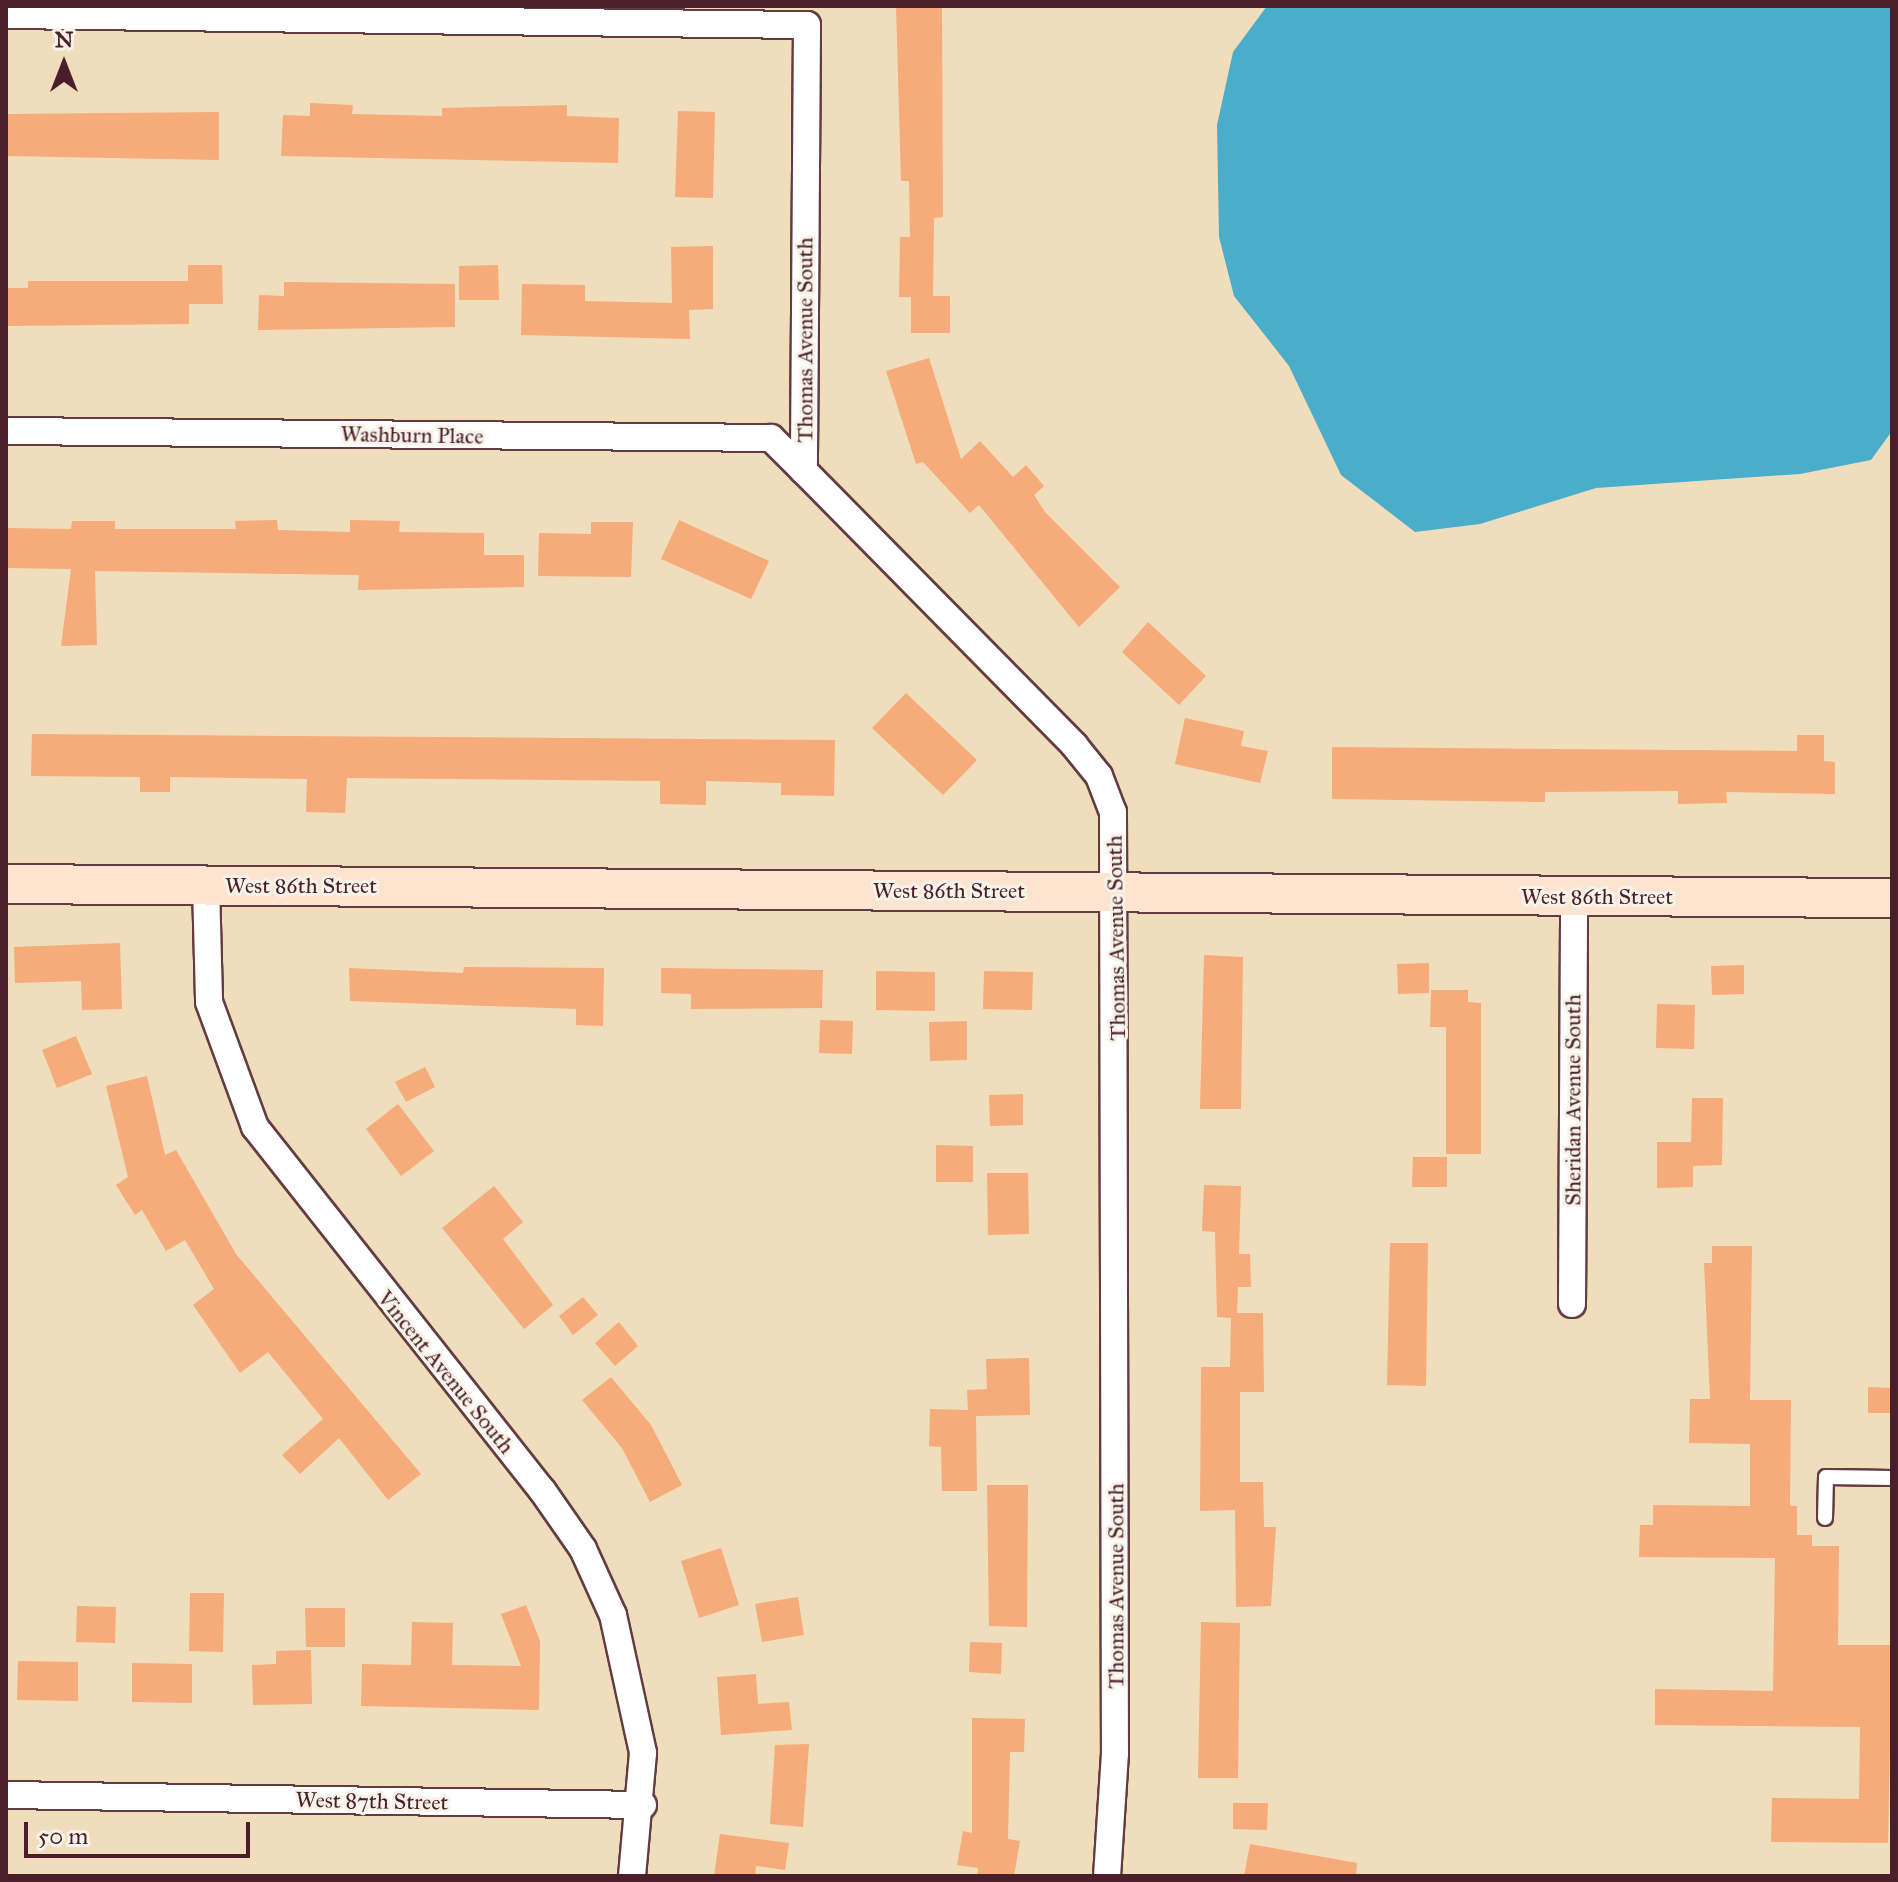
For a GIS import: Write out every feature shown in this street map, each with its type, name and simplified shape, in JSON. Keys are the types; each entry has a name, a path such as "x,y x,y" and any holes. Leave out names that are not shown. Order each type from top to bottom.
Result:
{"street":[{"path":"6,15 68,11"},
{"name":"Thomas Avenue South","path":"68,11 807,25 804,471 1099,776 1113,812 1118,893 1116,1737 1107,1876"},
{"name":"Washburn Place","path":"6,431 771,438 804,471"},
{"name":"West 86th Street","path":"6,884 1892,898"},
{"name":"Vincent Avenue South","path":"206,885 209,1002 255,1127 583,1549 632,1682 643,1805 632,1876"},
{"name":"Sheridan Avenue South","path":"1572,1304 1574,897"},
{"name":"West 87th Street","path":"6,1795 643,1805"}],"lane":[{"path":"1825,1518 1826,1477 1892,1478"}],"water":[{"path":"1267,6 1892,6 1892,431 1871,460 1800,474 1596,488 1480,524 1415,532 1341,475 1289,366 1234,296 1219,237 1217,125 1233,52"}],"building":[{"path":"896,6 942,6 943,217 934,218 933,296 950,296 950,333 911,333 911,297 899,297 900,237 910,237 909,181 901,181"},
{"path":"310,103 353,105 352,114 442,116 442,108 567,105 567,116 619,118 618,163 281,156 283,115 310,116"},
{"path":"678,111 715,112 713,198 675,197"},
{"path":"219,112 219,160 6,156 6,114"},
{"path":"713,246 713,309 689,310 690,339 521,335 522,284 585,285 585,301 672,303 671,247"},
{"path":"188,265 222,265 223,304 189,304 189,324 6,326 6,288 28,288 28,281 188,281"},
{"path":"498,265 499,300 459,300 459,266"},
{"path":"284,282 455,284 455,327 258,330 259,295 284,296"},
{"path":"929,358 961,459 980,441 1013,477 1026,465 1044,486 1034,495 1045,512 1120,587 1079,627 979,505 970,513 923,462 916,464 886,371"},
{"path":"277,520 278,530 350,532 350,520 400,521 399,532 484,533 484,555 524,555 524,587 358,590 359,575 95,571 97,645 61,646 71,569 6,568 6,528 71,529 72,521 115,521 115,529 236,529 235,521"},
{"path":"679,520 769,561 751,599 661,559"},
{"path":"591,522 633,522 631,577 538,576 539,533 591,534"},
{"path":"1148,622 1206,676 1179,705 1122,652"},
{"path":"906,693 977,760 943,795 872,728"},
{"path":"1185,718 1244,731 1241,746 1268,751 1260,783 1175,764"},
{"path":"32,734 835,740 834,796 781,795 781,783 706,781 706,805 660,804 660,781 347,778 345,813 306,812 307,779 170,777 170,792 140,792 140,777 31,776"},
{"path":"1797,735 1824,735 1824,761 1835,762 1835,794 1726,792 1727,803 1678,804 1678,791 1545,792 1545,802 1332,799 1332,747 1797,751"},
{"path":"120,943 122,1009 82,1010 81,981 15,983 14,947"},
{"path":"1204,955 1243,957 1241,1109 1200,1109"},
{"path":"1429,963 1429,993 1398,994 1397,964"},
{"path":"1744,965 1744,994 1712,995 1711,966"},
{"path":"464,967 604,968 603,1026 576,1025 576,1009 350,1001 349,968 463,973"},
{"path":"661,968 823,970 822,1008 691,1009 691,994 661,993"},
{"path":"876,971 935,972 935,1011 876,1010"},
{"path":"984,971 1033,972 1032,1010 983,1009"},
{"path":"1431,990 1468,990 1468,1002 1481,1003 1481,1154 1446,1154 1446,1027 1430,1027"},
{"path":"1657,1004 1695,1005 1694,1049 1656,1048"},
{"path":"820,1020 853,1021 852,1054 819,1053"},
{"path":"967,1021 967,1060 930,1061 929,1022"},
{"path":"76,1036 92,1074 57,1088 42,1050"},
{"path":"425,1067 435,1087 406,1102 395,1082"},
{"path":"147,1076 165,1155 176,1150 236,1254 421,1474 388,1500 339,1438 300,1474 282,1455 323,1419 268,1352 240,1373 193,1305 214,1289 185,1240 166,1251 142,1210 135,1215 116,1185 128,1177 106,1086"},
{"path":"1023,1094 1023,1125 990,1126 989,1095"},
{"path":"1692,1098 1723,1098 1722,1165 1693,1166 1693,1187 1657,1188 1657,1142 1691,1142"},
{"path":"398,1104 434,1151 401,1176 366,1129"},
{"path":"936,1145 973,1146 973,1182 936,1182"},
{"path":"1413,1157 1447,1157 1447,1187 1412,1187"},
{"path":"987,1173 1028,1173 1029,1234 988,1235"},
{"path":"1204,1185 1241,1186 1239,1254 1250,1254 1251,1287 1238,1287 1237,1313 1263,1313 1264,1392 1240,1392 1240,1482 1263,1482 1264,1527 1276,1527 1271,1606 1236,1607 1235,1510 1200,1511 1201,1367 1230,1367 1231,1318 1217,1317 1215,1232 1202,1231"},
{"path":"494,1186 523,1222 503,1239 553,1305 524,1329 442,1228"},
{"path":"1390,1243 1428,1243 1426,1386 1387,1385"},
{"path":"1712,1246 1752,1246 1750,1400 1791,1400 1790,1506 1797,1506 1797,1535 1812,1535 1812,1546 1839,1546 1838,1645 1892,1645 1888,1843 1771,1842 1772,1798 1859,1799 1860,1727 1655,1725 1655,1689 1773,1691 1775,1558 1639,1557 1640,1525 1653,1525 1653,1505 1750,1506 1750,1444 1689,1443 1690,1399 1710,1399 1704,1263 1712,1263"},
{"path":"583,1297 598,1315 573,1335 559,1316"},
{"path":"619,1322 638,1346 615,1366 595,1343"},
{"path":"1029,1358 1030,1415 976,1416 977,1491 942,1491 941,1447 929,1446 930,1409 968,1410 967,1390 987,1389 986,1359"},
{"path":"611,1377 651,1425 682,1485 650,1502 622,1448 582,1400"},
{"path":"1868,1387 1892,1388 1892,1413 1868,1413"},
{"path":"987,1485 1028,1485 1027,1627 989,1626"},
{"path":"721,1548 739,1605 699,1618 681,1561"},
{"path":"190,1593 224,1593 223,1652 189,1651"},
{"path":"798,1597 804,1635 762,1642 755,1604"},
{"path":"526,1605 540,1641 539,1710 361,1706 362,1664 411,1665 412,1622 453,1623 452,1665 521,1666 501,1614"},
{"path":"77,1606 116,1607 115,1643 76,1642"},
{"path":"305,1608 345,1608 345,1647 306,1647"},
{"path":"1201,1622 1240,1623 1238,1778 1198,1778"},
{"path":"970,1642 1002,1643 1001,1674 969,1672"},
{"path":"311,1650 312,1704 253,1705 252,1665 276,1664 276,1651"},
{"path":"18,1661 78,1662 78,1701 17,1700"},
{"path":"132,1663 192,1664 192,1703 132,1702"},
{"path":"756,1674 758,1704 789,1702 792,1730 721,1735 717,1677"},
{"path":"972,1718 1025,1719 1024,1752 1010,1752 1008,1839 1020,1841 1014,1876 977,1876 978,1868 957,1865 963,1831 972,1833"},
{"path":"809,1744 803,1827 770,1824 775,1745"},
{"path":"1233,1803 1268,1803 1267,1830 1233,1829"},
{"path":"720,1834 789,1843 785,1870 756,1866 755,1876 714,1876"},
{"path":"1250,1844 1357,1863 1356,1876 1244,1876"}]}
